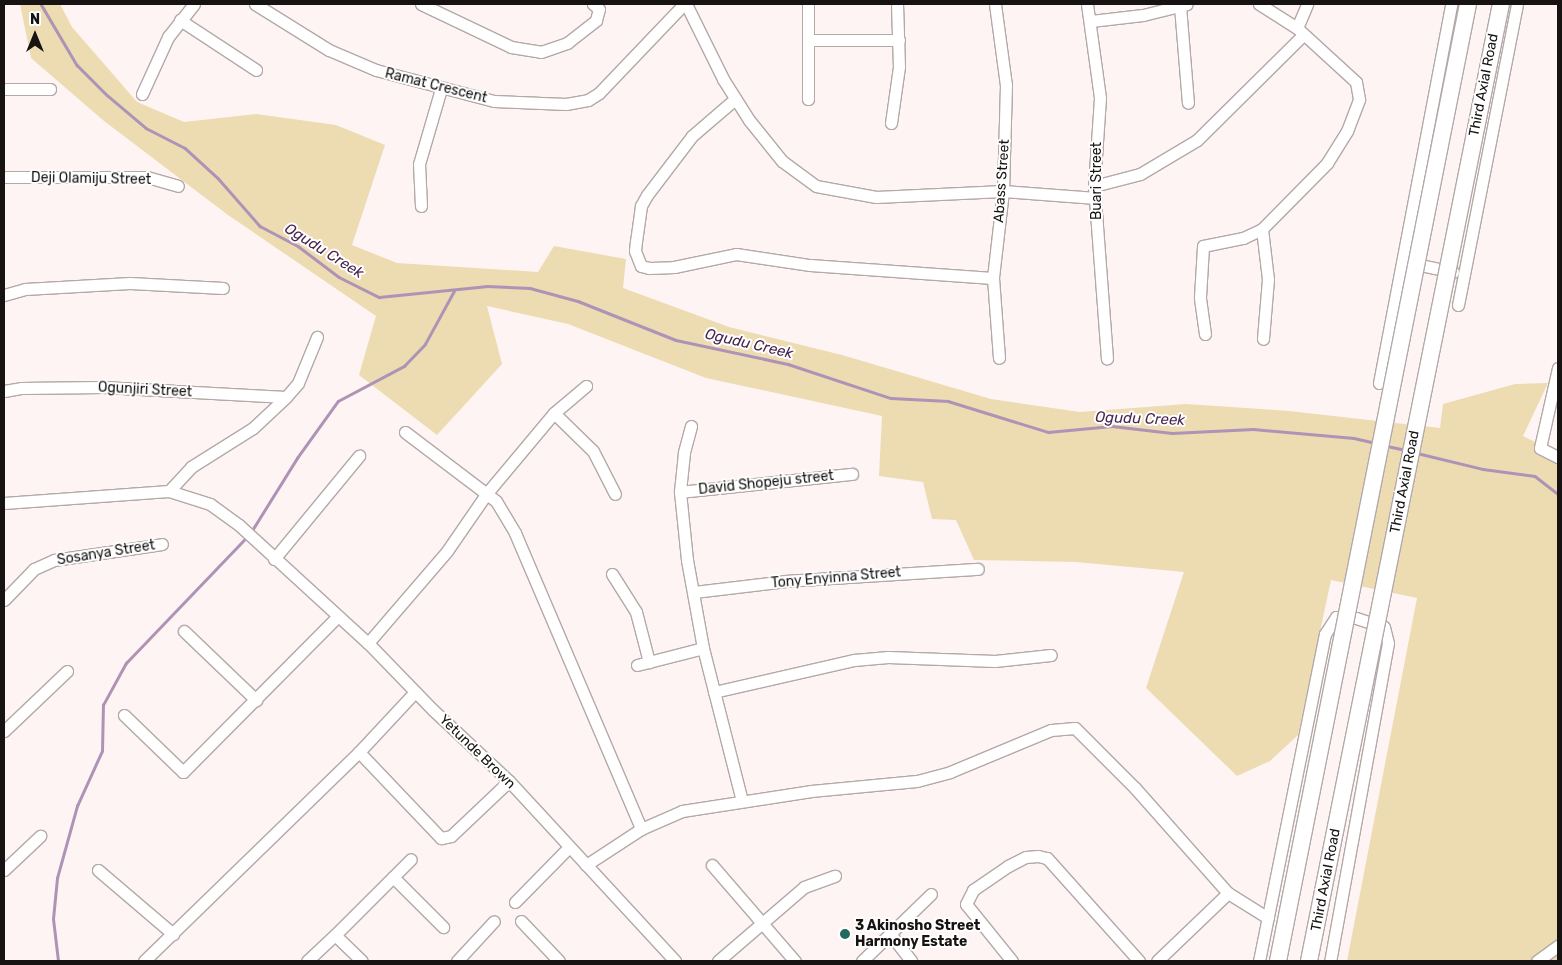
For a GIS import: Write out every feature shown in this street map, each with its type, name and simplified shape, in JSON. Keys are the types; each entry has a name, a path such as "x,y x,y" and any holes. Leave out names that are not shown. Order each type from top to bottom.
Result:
{"highway":[{"path":"1278,961 1468,4"},
{"name":"Third Axial Road","path":"1309,961 1501,4"}],"street":[{"path":"142,94 155,62 180,20 194,4"},
{"name":"Ramat Crescent","path":"255,4 353,61 442,89 494,100 566,104 588,100 600,93 685,4"},
{"path":"421,4 511,47 541,52 567,43 583,32 599,14 599,9 593,4"},
{"path":"685,4 735,99 764,141 782,161 816,186 855,195 907,198 1003,192 1095,192 1140,174 1197,140 1300,31 1306,4"},
{"path":"808,4 808,100"},
{"path":"891,122 899,67 898,4"},
{"name":"Abass Street","path":"995,4 1006,85 1003,192 993,278 999,358"},
{"name":"Buari Street","path":"1088,4 1100,98 1095,192 1107,360"},
{"path":"1204,334 1200,297 1203,246 1243,238 1262,229 1327,163 1347,131 1360,99 1356,82 1300,31 1259,4"},
{"path":"1379,383 1451,4"},
{"path":"1458,305 1517,4"},
{"path":"1091,20 1143,15 1183,5 1188,102"},
{"path":"180,20 256,70"},
{"path":"809,40 898,40"},
{"path":"4,89 50,89"},
{"path":"421,206 419,164 442,89"},
{"path":"735,99 697,130 647,195 641,206 635,251 641,266 649,268 674,267 736,254 810,265 993,278"},
{"name":"Deji Olamiju Street","path":"4,177 147,177 178,186"},
{"path":"1262,229 1268,266 1263,339"},
{"path":"1402,259 1437,271 1465,270"},
{"path":"4,295 25,289 130,283 224,288"},
{"path":"4,503 169,491 191,467 253,428 286,397 298,383 317,337"},
{"path":"1558,368 1540,448 1558,457"},
{"path":"368,643 447,551 487,493 554,413 586,386"},
{"name":"Ogunjiri Street","path":"4,392 22,388 103,387 286,397"},
{"path":"554,413 597,457 615,494"},
{"path":"691,426 684,453 680,492 703,648 742,801"},
{"path":"405,432 496,501 515,533 641,829"},
{"path":"272,556 359,456"},
{"name":"David Shopeju street","path":"680,492 852,474"},
{"name":"Yetunde Brown","path":"169,491 210,504 239,525 336,617 368,643 415,692 509,781 675,961"},
{"name":"Sosanya Street","path":"4,600 34,569 54,560 162,544"},
{"name":"Tony Enyinna Street","path":"694,592 786,580 978,569"},
{"path":"612,574 636,612 650,662"},
{"path":"124,715 183,772 336,617"},
{"path":"1259,961 1325,634 1336,617 1372,621 1384,627 1388,643 1330,961"},
{"path":"184,630 256,700"},
{"path":"637,666 703,648"},
{"path":"714,692 854,660 888,657 995,661 1051,655"},
{"path":"4,731 67,671"},
{"path":"144,961 174,934 359,752 415,692"},
{"path":"586,864 641,829 682,811 810,791 917,781 950,772 1064,727 1076,728 1086,735 1228,893 1268,918"},
{"path":"359,752 441,838 451,836 509,781"},
{"path":"4,870 40,836"},
{"path":"515,902 569,847"},
{"path":"1012,961 966,904 973,890 1008,866 1026,857 1038,856 1047,858 1139,961"},
{"path":"306,961 335,935 411,859"},
{"path":"712,865 796,961"},
{"path":"98,870 174,934"},
{"path":"718,961 761,922 804,887 836,876"},
{"path":"394,877 443,927"},
{"path":"1157,961 1228,893"},
{"path":"862,961 891,935 931,894"},
{"path":"457,961 494,921"},
{"path":"521,922 559,961"},
{"path":"335,935 362,961"},
{"path":"891,935 911,961"},
{"path":"1536,961 1558,946"}],"shaded area":[{"path":"20,4 60,4 72,27 137,102 184,122 256,114 336,125 385,145 352,245 397,263 538,272 554,246 626,259 623,288 729,327 842,355 991,399 1080,412 1186,404 1289,411 1440,428 1443,404 1515,384 1548,383 1523,436 1558,453 1558,961 1347,961 1417,598 1331,580 1298,735 1270,761 1237,776 1146,688 1184,572 1076,562 974,560 956,520 932,519 923,482 879,476 882,416 706,378 568,324 487,306 502,364 437,435 359,375 376,316 228,215 104,121 31,58"}],"waterway":[{"name":"Ogudu Creek","path":"41,4 77,65 107,95 146,128 185,148 218,178 260,226 298,246 339,277 379,297 487,286 530,288 578,301 676,340 788,364 891,398 948,401 1048,432 1112,426 1172,433 1253,429 1354,438 1375,443"},
{"path":"251,532 297,458 338,401 404,366 425,344 454,291"},
{"name":"Ogudu Creek","path":"1387,446 1406,450"},
{"name":"Ogudu Creek","path":"1417,453 1483,469 1535,476 1558,494"},
{"path":"58,961 53,919 57,878 77,806 102,751 103,705 126,663 248,536"}],"place":[{"name":"3 Akinosho Street Harmony Estate","path":"845,934"}]}
